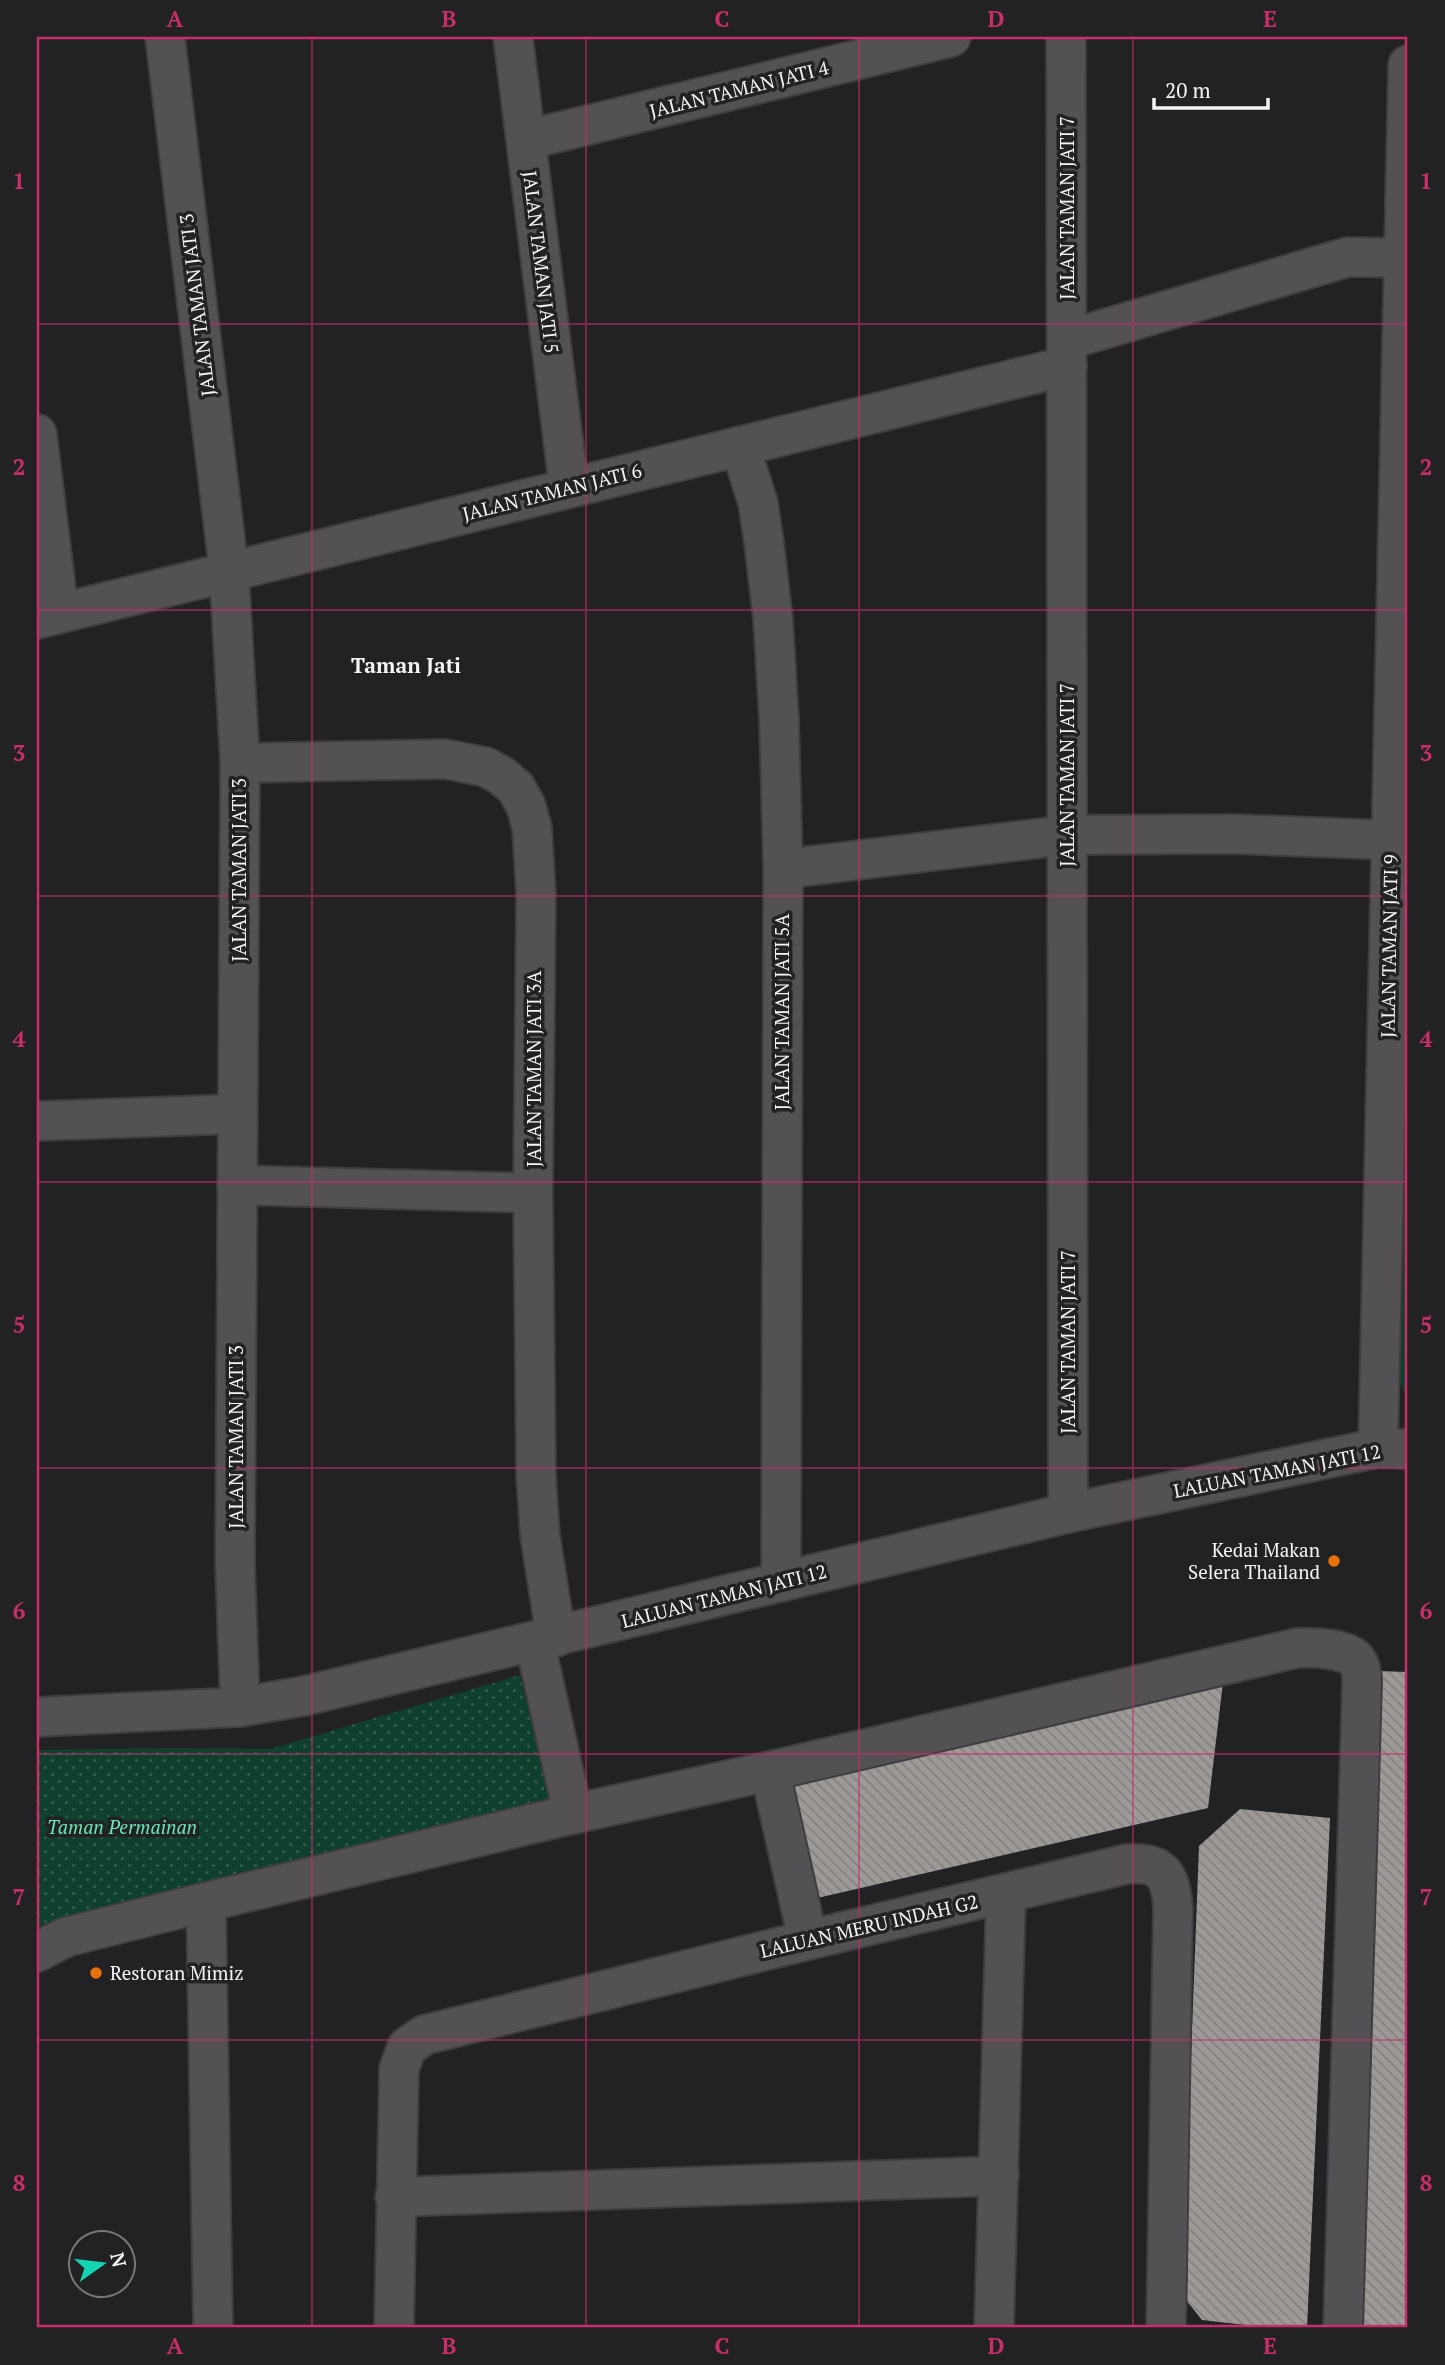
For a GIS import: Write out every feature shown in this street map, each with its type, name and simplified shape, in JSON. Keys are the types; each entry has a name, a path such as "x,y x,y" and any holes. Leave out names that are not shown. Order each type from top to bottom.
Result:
{"street":[{"name":"JALAN TAMAN JATI 3","path":"165,37 229,571 240,763 235,1563 240,1707"},
{"name":"JALAN TAMAN JATI 5","path":"513,37 569,488"},
{"name":"JALAN TAMAN JATI 4","path":"526,140 951,37"},
{"name":"JALAN TAMAN JATI 7","path":"1066,37 1068,1513"},
{"name":"JALAN TAMAN JATI 9","path":"1393,1449 1398,1026 1391,840 1406,258 1408,65"},
{"name":"JALAN TAMAN JATI 6","path":"48,616 740,446 1067,353 1348,257 1406,258"},
{"path":"37,434 48,616"},
{"name":"JALAN TAMAN JATI 5A","path":"740,446 758,503 773,620 779,719 783,869 781,1582"},
{"name":"JALAN TAMAN JATI 3A","path":"240,763 445,759 486,767 502,776 516,788 526,806 532,828 536,894 533,1193 537,1494 545,1640 573,1814"},
{"path":"783,869 1067,835 1234,834 1391,840"},
{"path":"37,1121 237,1115"},
{"path":"237,1185 533,1193"},
{"name":"LALUAN TAMAN JATI 12","path":"37,1717 240,1707 304,1696 1068,1513 1393,1449"},
{"path":"37,1952 50,1943 74,1934 573,1814 770,1772 1297,1648 1324,1649 1355,1658 1362,1681 1343,2328"},
{"path":"770,1772 808,1940"},
{"name":"LALUAN MERU INDAH G2","path":"394,2328 399,2069 407,2047 424,2035 808,1940 1127,1864 1144,1863 1157,1867 1165,1874 1173,1907 1166,2328"},
{"path":"994,2328 1006,1894"},
{"path":"205,1902 213,2328"},
{"path":"395,2197 999,2176"}],"green space":[{"path":"1405,1060 1408,1060 1408,1397 1390,1367"},
{"name":"Taman Permainan","path":"520,1675 550,1801 37,1930 37,1750 270,1749"}],"building":[{"path":"1377,1671 1408,1672 1408,2326 1355,2325"},
{"path":"1223,1682 1208,1808 813,1899 787,1774"},
{"path":"1240,1809 1330,1818 1307,2328 1272,2328 1202,2320 1182,2295 1199,1846"}],"place":[{"name":"Kedai Makan Selera Thailand","path":"1334,1561"},
{"name":"Restoran Mimiz","path":"96,1973"}],"district":[{"name":"Taman Jati","path":"406,666"}]}
